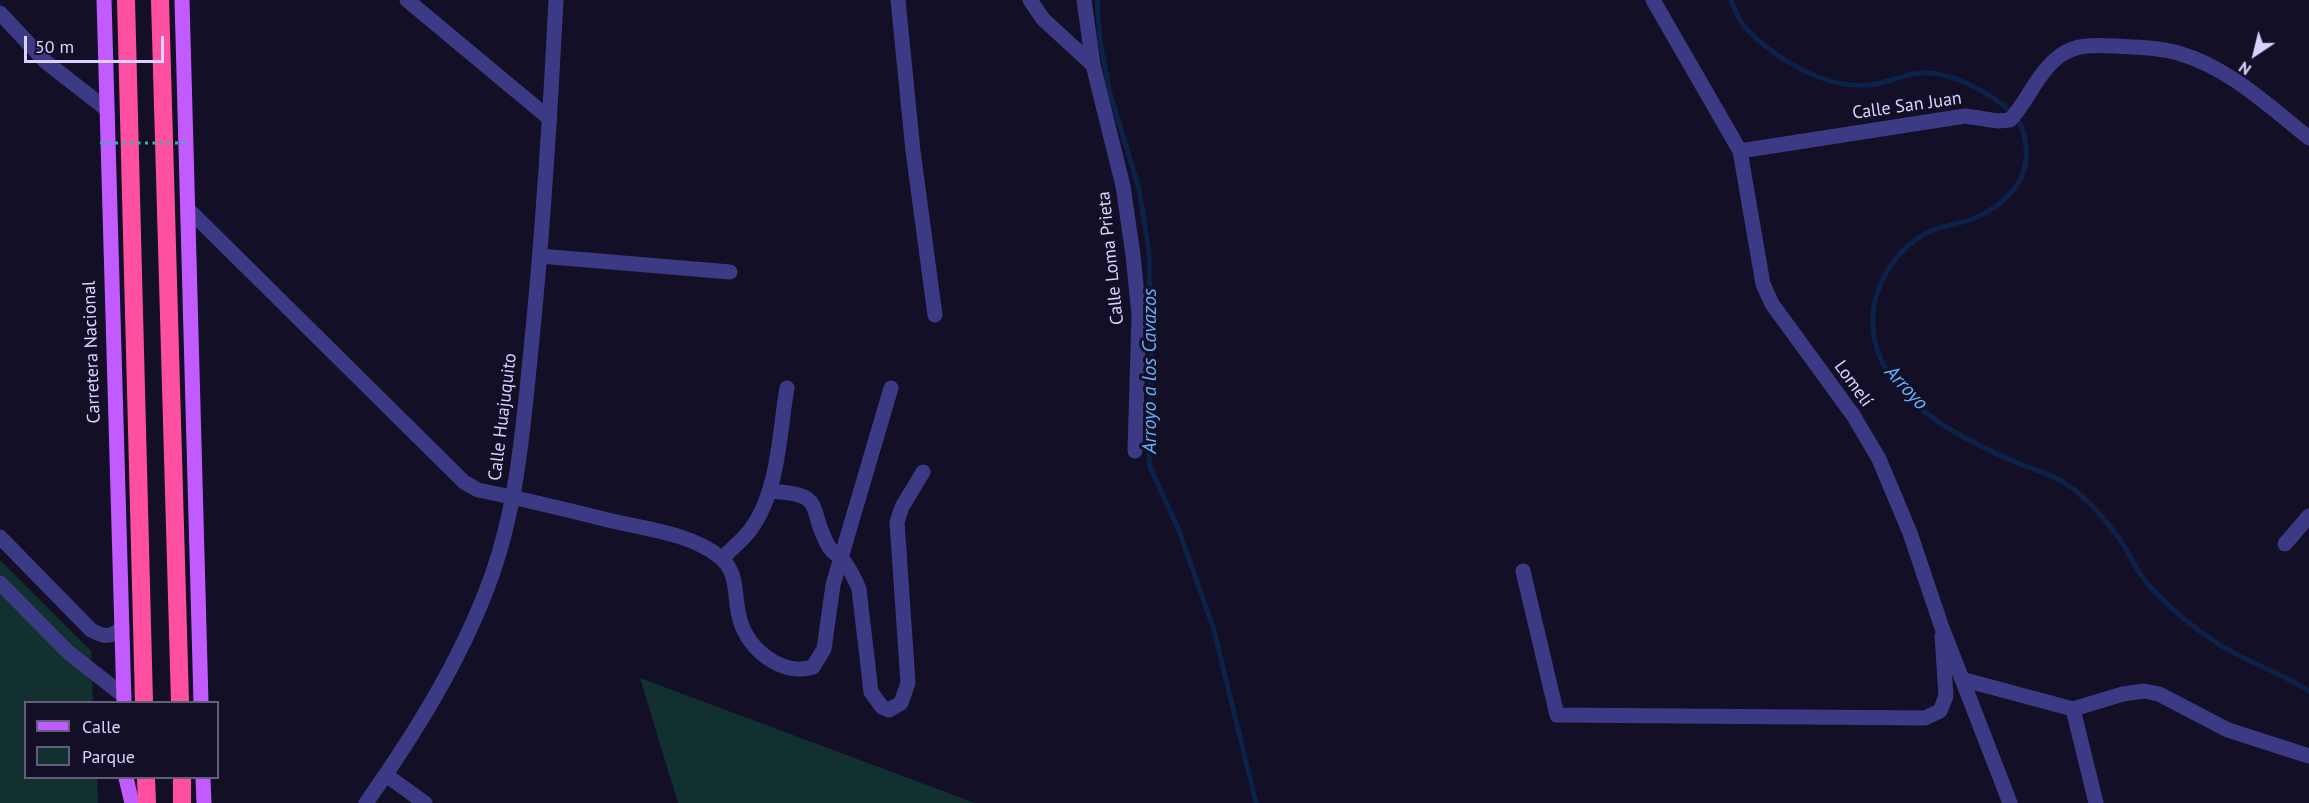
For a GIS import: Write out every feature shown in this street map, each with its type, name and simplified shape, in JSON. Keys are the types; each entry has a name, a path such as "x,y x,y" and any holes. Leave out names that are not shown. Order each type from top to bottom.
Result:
{"highway":[{"path":"126,0 144,701"},
{"path":"160,0 180,701"},
{"path":"146,779 147,803"},
{"path":"182,779 182,803"}],"main road":[{"name":"Carretera Nacional","path":"104,0 105,108 124,699"},
{"path":"182,0 201,701"},
{"path":"126,779 132,803"},
{"path":"203,779 204,803"}],"street":[{"path":"407,0 550,119"},
{"name":"Calle Huajuquito","path":"366,803 434,700 488,587 503,541 513,497 540,256 556,0"},
{"path":"898,0 913,151 935,315"},
{"path":"1030,0 1060,37 1093,65"},
{"name":"Calle Loma Prieta","path":"1084,0 1093,65 1124,186 1134,255 1139,315 1135,451"},
{"name":"Lomelí","path":"1653,0 1740,151 1763,284 1772,304 1853,415 1879,459 1910,533 1941,625 1965,680 2010,803"},
{"path":"0,13 46,62 105,108"},
{"name":"Calle San Juan","path":"1740,151 1959,117 2013,116 2030,89 2061,55 2074,48 2093,45 2129,46 2176,52 2200,61 2235,81 2309,138"},
{"path":"188,209 464,482 478,490 671,535 708,548 731,569 739,619 745,633 772,662 789,668 804,670 813,667 824,649 828,611 891,388"},
{"path":"540,256 730,272"},
{"path":"722,559 750,531 762,511 769,491 787,388"},
{"path":"769,491 797,492 807,498 816,510 831,550 842,560 859,589 871,692 882,708 889,710 901,703 909,683 897,522 902,507 923,472"},
{"path":"2285,544 2309,516"},
{"path":"0,537 91,630 103,637 114,635 122,628"},
{"path":"1523,571 1557,715 1925,718 1940,711 1946,696 1941,625"},
{"path":"0,583 68,652 124,699"},
{"path":"1965,680 2073,709 2123,694 2144,691 2158,694 2228,730 2309,756"},
{"path":"2073,709 2096,803"},
{"path":"386,775 425,803"}],"path":[{"path":"100,143 190,143"}],"green space":[{"path":"0,560 91,651 93,701 24,701 24,779 97,779 98,803 0,803"},
{"path":"640,678 975,803 678,803"}],"waterway":[{"name":"Arroyo a los Cavazos","path":"1097,0 1100,41 1110,93 1139,189 1149,252 1151,377 1148,438 1150,467 1178,528 1214,630 1256,803"},
{"name":"Arroyo","path":"1731,0 1740,21 1757,39 1785,60 1818,77 1852,85 1868,85 1914,74 1933,73 1960,81 1987,94 2017,119 2025,138 2026,160 2016,187 1986,213 1931,231 1916,239 1893,263 1884,277 1874,309 1873,325 1875,342 1883,363 1895,383 1929,415 1992,452 2055,478 2078,493 2111,528 2146,583 2191,625 2228,650 2309,691"}]}
